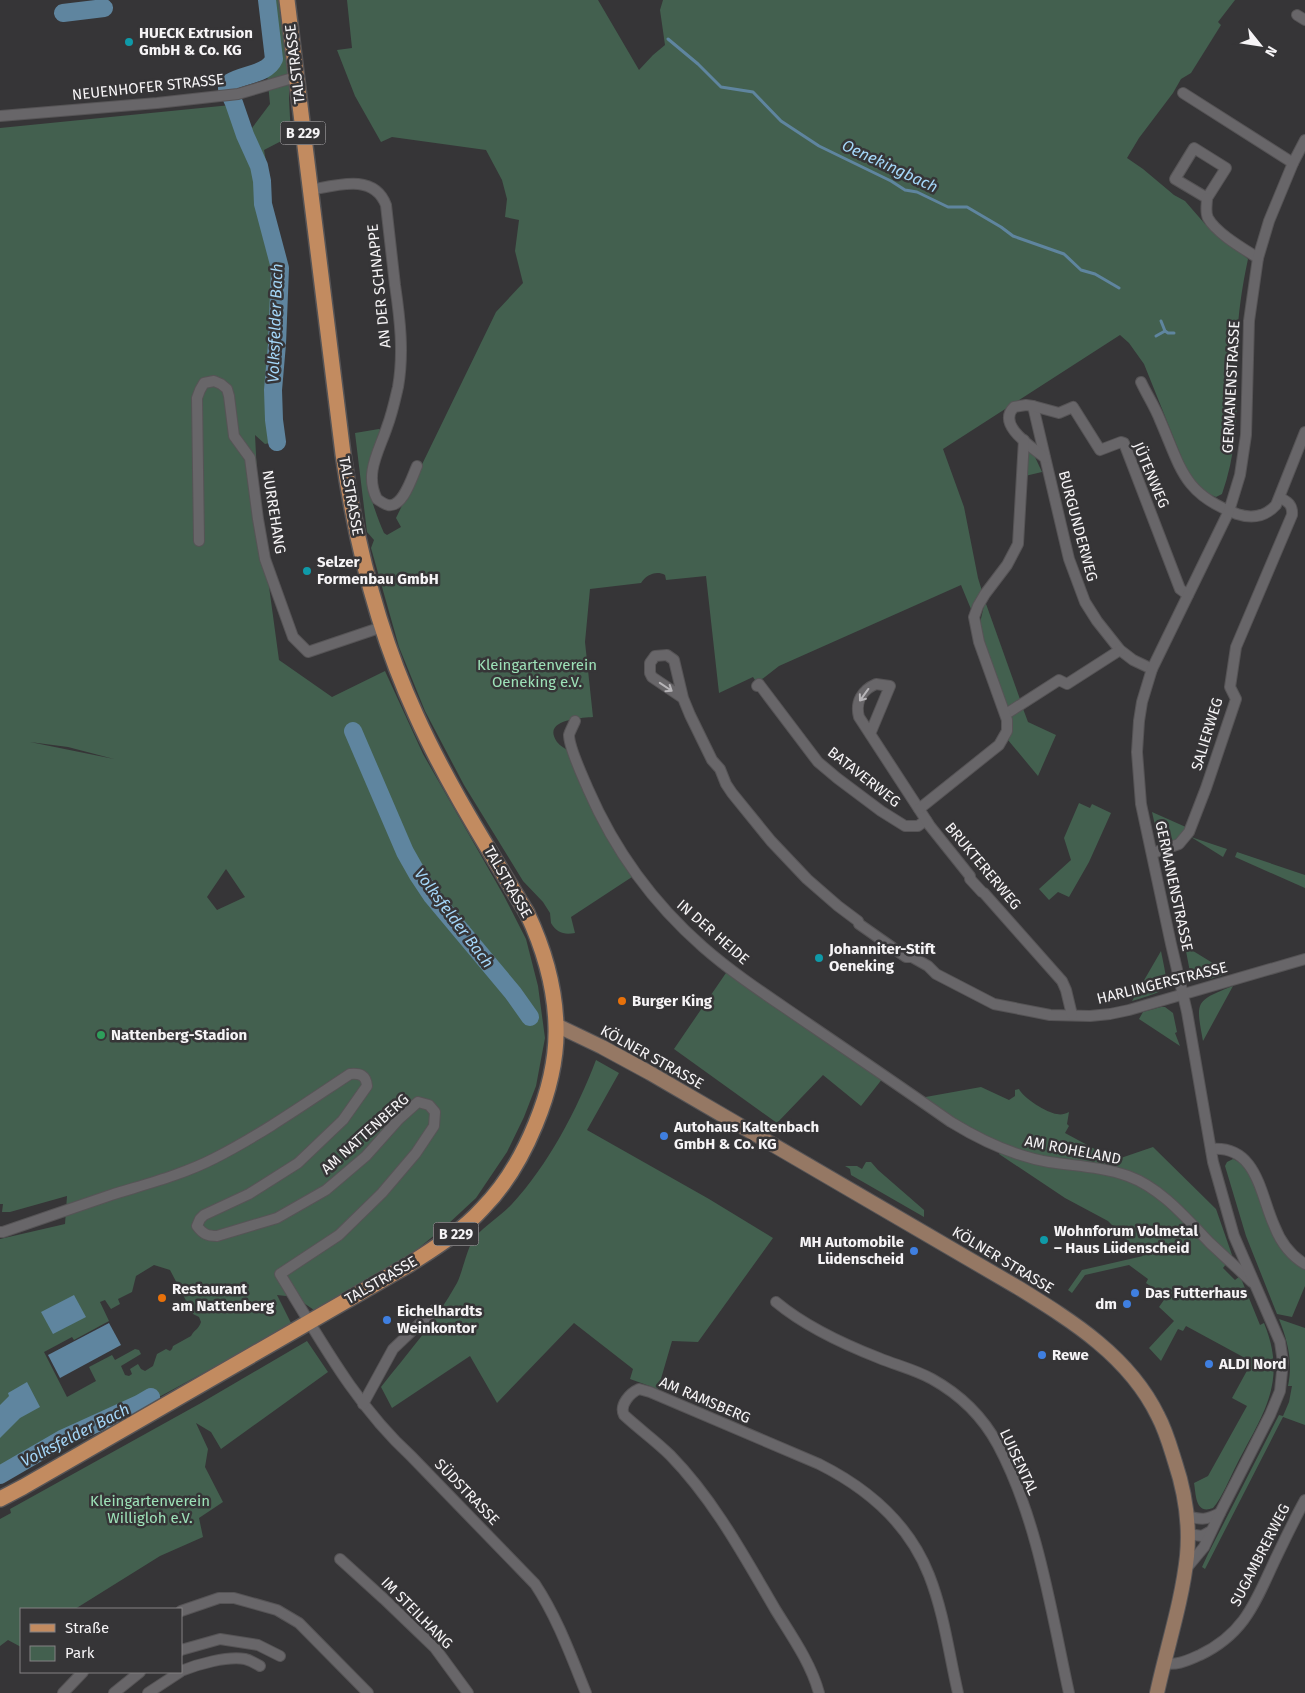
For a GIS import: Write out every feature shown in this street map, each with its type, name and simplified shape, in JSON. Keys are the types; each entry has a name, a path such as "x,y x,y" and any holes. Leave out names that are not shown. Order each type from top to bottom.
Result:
{"main road":[{"name":"TALSTRASSE","path":"0,1499 410,1264 466,1226 493,1198 524,1151 542,1104 552,1066 556,1025 546,960 527,913 458,797 415,715 382,627 362,558 349,494 287,0"},
{"name":"KÖLNER STRASSE","path":"556,1025 602,1047 709,1107 1017,1287 1091,1335 1121,1363 1142,1388 1158,1414 1168,1437 1177,1468 1187,1516 1188,1534 1185,1571 1158,1693"}],"street":[{"name":"NEUENHOFER STRASSE","path":"0,116 158,103 238,94 296,77"},
{"path":"1183,93 1298,159"},
{"name":"GERMANENSTRASSE","path":"1185,1571 1199,1554 1270,1415 1281,1386 1283,1362 1280,1342 1234,1236 1216,1173 1202,1102 1194,1046 1141,804 1137,752 1140,710 1152,669 1229,510 1240,475 1246,435 1249,321 1258,258 1269,221 1305,140"},
{"path":"1207,198 1175,179 1194,148 1226,168 1207,198 1206,212 1209,220 1258,258"},
{"name":"AN DER SCHNAPPE","path":"311,190 361,183 374,189 384,199 397,296 401,348 400,376 394,402 386,430 374,458 372,469 373,487 377,499 388,505 398,503 417,466"},
{"name":"NURREHANG","path":"199,542 197,398 204,383 214,381 226,389 229,396 234,436 250,458 265,559 294,637 308,652 382,627"},
{"path":"1141,382 1150,397 1180,469 1187,480 1201,494 1244,516 1259,516 1271,510 1280,498 1305,432"},
{"name":"BURGUNDERWEG","path":"1045,458 1010,426 1009,415 1014,406 1033,406 1069,559 1085,602 1120,650 1132,660 1152,669"},
{"name":"JÜTENWEG","path":"1033,406 1059,412 1073,407 1100,450 1120,442 1124,443 1180,589 1188,595"},
{"path":"919,809 999,745 1007,731 1006,714 979,642 974,617 985,594 1006,565 1018,544 1024,440"},
{"name":"SALIERWEG","path":"1152,853 1183,841 1189,832 1206,788 1236,698 1230,687 1236,647 1292,515 1293,510 1289,503 1280,498"},
{"path":"1006,714 1059,680 1067,684 1120,650"},
{"name":"BATAVERWEG","path":"757,686 759,684 818,762 837,778 881,811 905,826 918,826 926,820"},
{"name":"BRUKTERERWEG","path":"870,734 890,686 876,684 866,690 860,698 859,717 870,734 919,809 926,820 970,876 970,879 1062,981 1072,1015"},
{"name":"HARLINGERSTRASSE","path":"683,698 711,759 720,769 726,784 771,841 807,879 860,924 903,955 912,957 928,966 936,974 994,1004 1050,1016 1110,1014 1183,995 1305,959"},
{"name":"IN DER HEIDE","path":"575,722 569,735 591,796 606,827 627,861 662,907 703,947 729,968 919,1099"},
{"name":"AM NATTENBERG","path":"0,1232 174,1176 195,1167 269,1127 350,1074 358,1074 366,1080 367,1086 363,1094 343,1120 298,1164 249,1194 204,1215 197,1226 208,1236 217,1236 277,1218 326,1190 366,1156 399,1119 418,1102 429,1105 435,1112 434,1126 416,1153 382,1193 339,1235 280,1274 310,1321"},
{"name":"AM ROHELAND","path":"919,1099 965,1131 1003,1150 1049,1162 1102,1169 1145,1184 1172,1205 1255,1284"},
{"path":"1211,1149 1220,1148 1234,1153 1250,1166 1261,1186 1278,1235 1290,1252 1305,1264"},
{"name":"LUISENTAL","path":"776,1302 821,1332 839,1341 930,1378 945,1386 971,1408 981,1421 998,1444 1028,1517 1044,1572 1069,1693"},
{"path":"363,1404 394,1349 434,1310"},
{"name":"SÜDSTRASSE","path":"310,1321 333,1360 363,1404 395,1442 411,1456 534,1584 542,1595 564,1639 586,1693"},
{"name":"AM RAMSBERG","path":"819,1693 814,1677 800,1650 746,1558 707,1499 670,1455 624,1415 622,1406 633,1392 639,1389 650,1392 819,1464 862,1489 886,1510 910,1540 928,1572 938,1604 958,1693"},
{"name":"SUGAMBRERWEG","path":"1164,1663 1178,1664 1205,1652 1226,1638 1244,1620 1254,1605 1305,1500"},
{"path":"1187,1516 1197,1519 1208,1519 1220,1513"},
{"path":"1188,1534 1202,1536 1211,1531"},
{"name":"IM STEILHANG","path":"340,1559 435,1648 468,1693"},
{"path":"182,1610 219,1598 234,1598 277,1610 299,1623 368,1693"},
{"path":"182,1650 220,1639 258,1645 280,1656"},
{"path":"182,1670 198,1665 239,1658 247,1659 260,1666"},
{"path":"63,1693 82,1673"},
{"path":"114,1693 139,1673"},
{"path":"148,1693 177,1673"}],"green space":[{"path":"260,0 280,0 289,70 291,136 264,150 269,182 268,210 277,262 277,291 270,378 271,421 274,442 265,444 255,435 259,513 279,660 332,697 385,671 423,754 504,896 526,939 538,986 545,1038 536,1086 507,1152 476,1198 414,1252 314,1310 295,1297 277,1295 292,1325 0,1483 0,1239 65,1224 67,1196 10,1212 2,1212 3,1204 0,1204 0,128 231,105 240,131 252,128 270,104","holes":["30,742 68,747 114,759","226,869 245,897 217,910 207,897","154,1265 170,1270 193,1314 199,1317 200,1324 191,1336 173,1346 170,1351 166,1349 157,1354 153,1366 145,1371 138,1364 130,1369 132,1374 129,1376 125,1375 121,1366 141,1354 139,1350 135,1349 115,1360 112,1355 89,1367 96,1381 67,1397 44,1352 72,1337 74,1340 109,1321 100,1302 105,1300 111,1309 120,1304 118,1299 132,1292 136,1276"]},
{"name":"Kleingartenverein Oeneking e.V.","path":"347,0 598,0 639,70 665,45 660,10 663,0 1235,0 1218,22 1221,25 1191,73 1181,79 1127,158 1174,195 1185,201 1205,224 1248,259 1238,322 1235,438 1228,475 1222,494 1216,497 1207,492 1196,483 1187,471 1144,364 1129,343 1120,335 943,449 964,507 982,591 973,614 961,585 779,666 757,683 753,677 719,693 706,576 666,580 665,575 655,573 648,576 641,583 590,589 585,642 593,717 573,719 558,724 554,729 554,734 557,742 569,752 635,875 571,917 575,933 567,934 558,931 551,923 550,913 543,902 523,881 464,785 425,711 399,647 371,548 374,540 367,532 355,433 379,429 382,431 370,458 368,484 375,510 384,533 387,535 401,527 396,518 496,312 523,283 515,251 519,220 505,217 507,199 502,180 486,150 392,137 381,142 355,96 337,50 352,48"},
{"path":"1025,448 1035,457 1042,472 1025,476"},
{"path":"985,601 1021,702 1008,710 983,642 980,623"},
{"path":"1022,706 1028,722 1056,735 1038,776 1008,740 1012,728 1010,713"},
{"path":"1079,803 1090,808 1092,804 1111,813 1089,862 1069,897 1058,892 1049,900 1039,889 1071,860 1064,838"},
{"path":"1152,812 1188,828 1182,837 1164,846 1159,843"},
{"path":"1191,837 1227,849 1223,857"},
{"path":"1237,852 1305,875 1305,888 1235,857"},
{"path":"1185,946 1229,973 1209,979 1195,976 1190,972"},
{"path":"1161,951 1166,981 1165,986 1155,994 1132,1001"},
{"path":"728,970 883,1078 861,1106 823,1075 777,1123 674,1049"},
{"path":"1233,986 1203,1041 1199,1018 1201,1004 1211,995"},
{"path":"1165,1007 1173,1013 1177,1032 1175,1033 1180,1046 1139,1019 1143,1012"},
{"path":"596,1060 619,1073 587,1130 709,1199 773,1238 698,1342 672,1341 658,1389 630,1379 633,1369 574,1323 497,1403 470,1356 392,1408 381,1387 421,1337 449,1297 457,1283 472,1241 512,1204 538,1172 571,1117"},
{"path":"981,1087 1009,1100 1015,1096 1015,1090 1019,1089 1030,1101 1047,1111 1060,1114 1069,1112 1067,1124 1069,1126 1065,1133 1115,1160 1153,1147 1216,1209 1232,1255 1231,1257 1137,1178 1049,1160 994,1144 920,1098"},
{"path":"1001,1151 1125,1177 1153,1192 1227,1263 1223,1268 1235,1280 1240,1276 1260,1325 1264,1323 1271,1344 1274,1363 1273,1380 1256,1429 1223,1493 1213,1508 1203,1509 1200,1506 1197,1502 1194,1483 1208,1476 1247,1406 1232,1398 1249,1367 1243,1364 1245,1358 1186,1326 1183,1331 1178,1329 1161,1361 1149,1348 1174,1321 1159,1307 1166,1297 1146,1283 1148,1279 1129,1265 1085,1275 1072,1293 1068,1290 1082,1270 1143,1256 1108,1221 1065,1198 999,1154"},
{"path":"1233,1159 1241,1164 1253,1182 1278,1245 1288,1257 1305,1269 1305,1286 1292,1317 1277,1314 1246,1236 1225,1166 1227,1162"},
{"path":"866,1162 871,1162 924,1210 924,1217 851,1175 850,1169 845,1166 857,1166 862,1169"},
{"path":"1279,1319 1305,1328 1305,1425 1283,1417 1205,1569 1202,1567 1208,1554 1279,1415 1283,1416 1289,1402 1292,1386 1288,1386 1289,1352"},
{"name":"Kleingartenverein Willigloh e.V.","path":"307,1341 328,1372 221,1449 211,1432 196,1423 208,1449 205,1467 223,1502 199,1518 203,1537 160,1556 77,1608 20,1608 20,1646 8,1640 0,1646 0,1519 11,1513 10,1509 201,1403"}],"water":[{"path":"74,1295 86,1317 53,1334 41,1312"},
{"path":"109,1323 121,1345 60,1378 48,1355"},
{"path":"27,1382 40,1407 20,1418 0,1438 0,1405 9,1396 8,1393"}],"waterway":[{"name":"Volksfelder Bach","path":"267,0 274,59 266,68 234,80 229,83 227,88 259,166 263,204 280,268 273,390 277,442"},
{"path":"63,13 104,8"},
{"name":"Oenekingbach","path":"668,39 698,64 721,87 753,92 781,121 819,146 891,181 905,190 917,192 948,207 967,207 1013,236 1064,254 1081,270 1095,274 1119,288"},
{"path":"1161,321 1165,331 1174,333"},
{"path":"1156,336 1165,331"},
{"name":"Volksfelder Bach","path":"353,731 405,852 418,875 432,896 513,993 530,1017"},
{"name":"Volksfelder Bach","path":"451,919 468,927"},
{"name":"Volksfelder Bach","path":"0,1475 62,1439 151,1397"}],"place":[{"name":"HUECK Extrusion GmbH & Co. KG","path":"129,42"},
{"name":"Selzer Formenbau GmbH","path":"307,571"},
{"name":"Johanniter-Stift Oeneking","path":"819,958"},
{"name":"Burger King","path":"622,1001"},
{"name":"Nattenberg-Stadion","path":"101,1035"},
{"name":"Autohaus Kaltenbach GmbH & Co. KG","path":"664,1136"},
{"name":"Wohnforum Volmetal – Haus Lüdenscheid","path":"1044,1240"},
{"name":"MH Automobile Lüdenscheid","path":"914,1251"},
{"name":"Das Futterhaus","path":"1135,1293"},
{"name":"Restaurant am Nattenberg","path":"162,1298"},
{"name":"dm","path":"1127,1304"},
{"name":"Eichelhardts Weinkontor","path":"387,1320"},
{"name":"Rewe","path":"1042,1355"},
{"name":"ALDI Nord","path":"1209,1364"}]}
